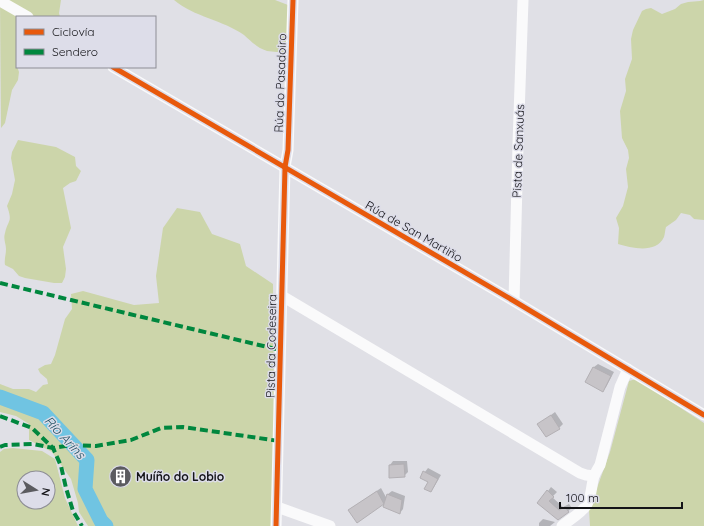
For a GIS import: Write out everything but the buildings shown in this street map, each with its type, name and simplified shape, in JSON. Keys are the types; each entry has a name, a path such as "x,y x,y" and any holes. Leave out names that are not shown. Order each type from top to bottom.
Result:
{"street":[{"name":"Rúa do Pasadoiro","path":"286,167 288,150 293,0"},
{"name":"Pista de Sanxuás","path":"514,301 523,0"},
{"path":"0,1 26,16"},
{"name":"Rúa de San Martiño","path":"115,68 514,301 704,415"},
{"name":"Pista da Codeseira","path":"276,526 286,167"},
{"path":"282,296 580,473 594,476"},
{"path":"562,526 585,508 588,502 594,476 600,465 620,387 628,369"},
{"path":"277,507 330,526"}],"green space":[{"path":"0,0 61,0 60,16 16,16 16,68 18,68 19,72 18,80 12,90 5,123 1,128"},
{"path":"174,0 275,0 288,5 286,52 272,52 263,50 236,30 190,11"},
{"path":"704,0 704,220 694,219 690,215 681,213 676,220 666,227 664,237 655,246 650,248 637,248 618,244 619,228 616,218 623,206 628,187 626,169 629,158 628,150 622,138 620,111 626,91 625,79 632,59 631,39 633,30 642,11 646,9 651,8 662,14 675,9 681,4"},
{"path":"18,140 56,147 75,157 76,166 81,171 76,181 63,188 71,228 63,247 66,269 65,277 62,283 25,278 19,276 13,269 5,265 6,249 4,235 10,218 7,206 12,194 15,180 11,158 12,152"},
{"path":"177,208 200,212 212,234 240,244 246,266 273,284 274,428 271,526 88,526 79,512 71,479 52,452 29,440 29,424 16,416 0,412 0,384 13,389 29,389 36,392 43,385 48,384 47,379 38,369 45,365 51,364 55,355 65,319 72,309 71,294 83,291 134,305 159,303 156,276 163,228"},
{"path":"636,379 704,423 704,526 590,526 589,510 610,452 629,381"},
{"path":"13,448 42,451 55,459 65,498 78,526 0,526 0,452 4,449"}],"waterway":[{"name":"Río Aríns","path":"0,397 43,413 87,460 85,489 101,521 106,526"}],"marked path":[{"path":"0,283 280,350"},
{"path":"0,416 32,428 53,448 61,466 73,511 82,526"},
{"path":"0,447 5,445 33,444 53,448 72,445 96,446 131,440 161,428 183,427 279,441"}],"cycle path":[{"path":"276,526 285,167 288,150 293,0"},
{"path":"115,68 514,301 704,415"}],"place":[{"name":"Muíño do Lobio","path":"120,476"}]}
